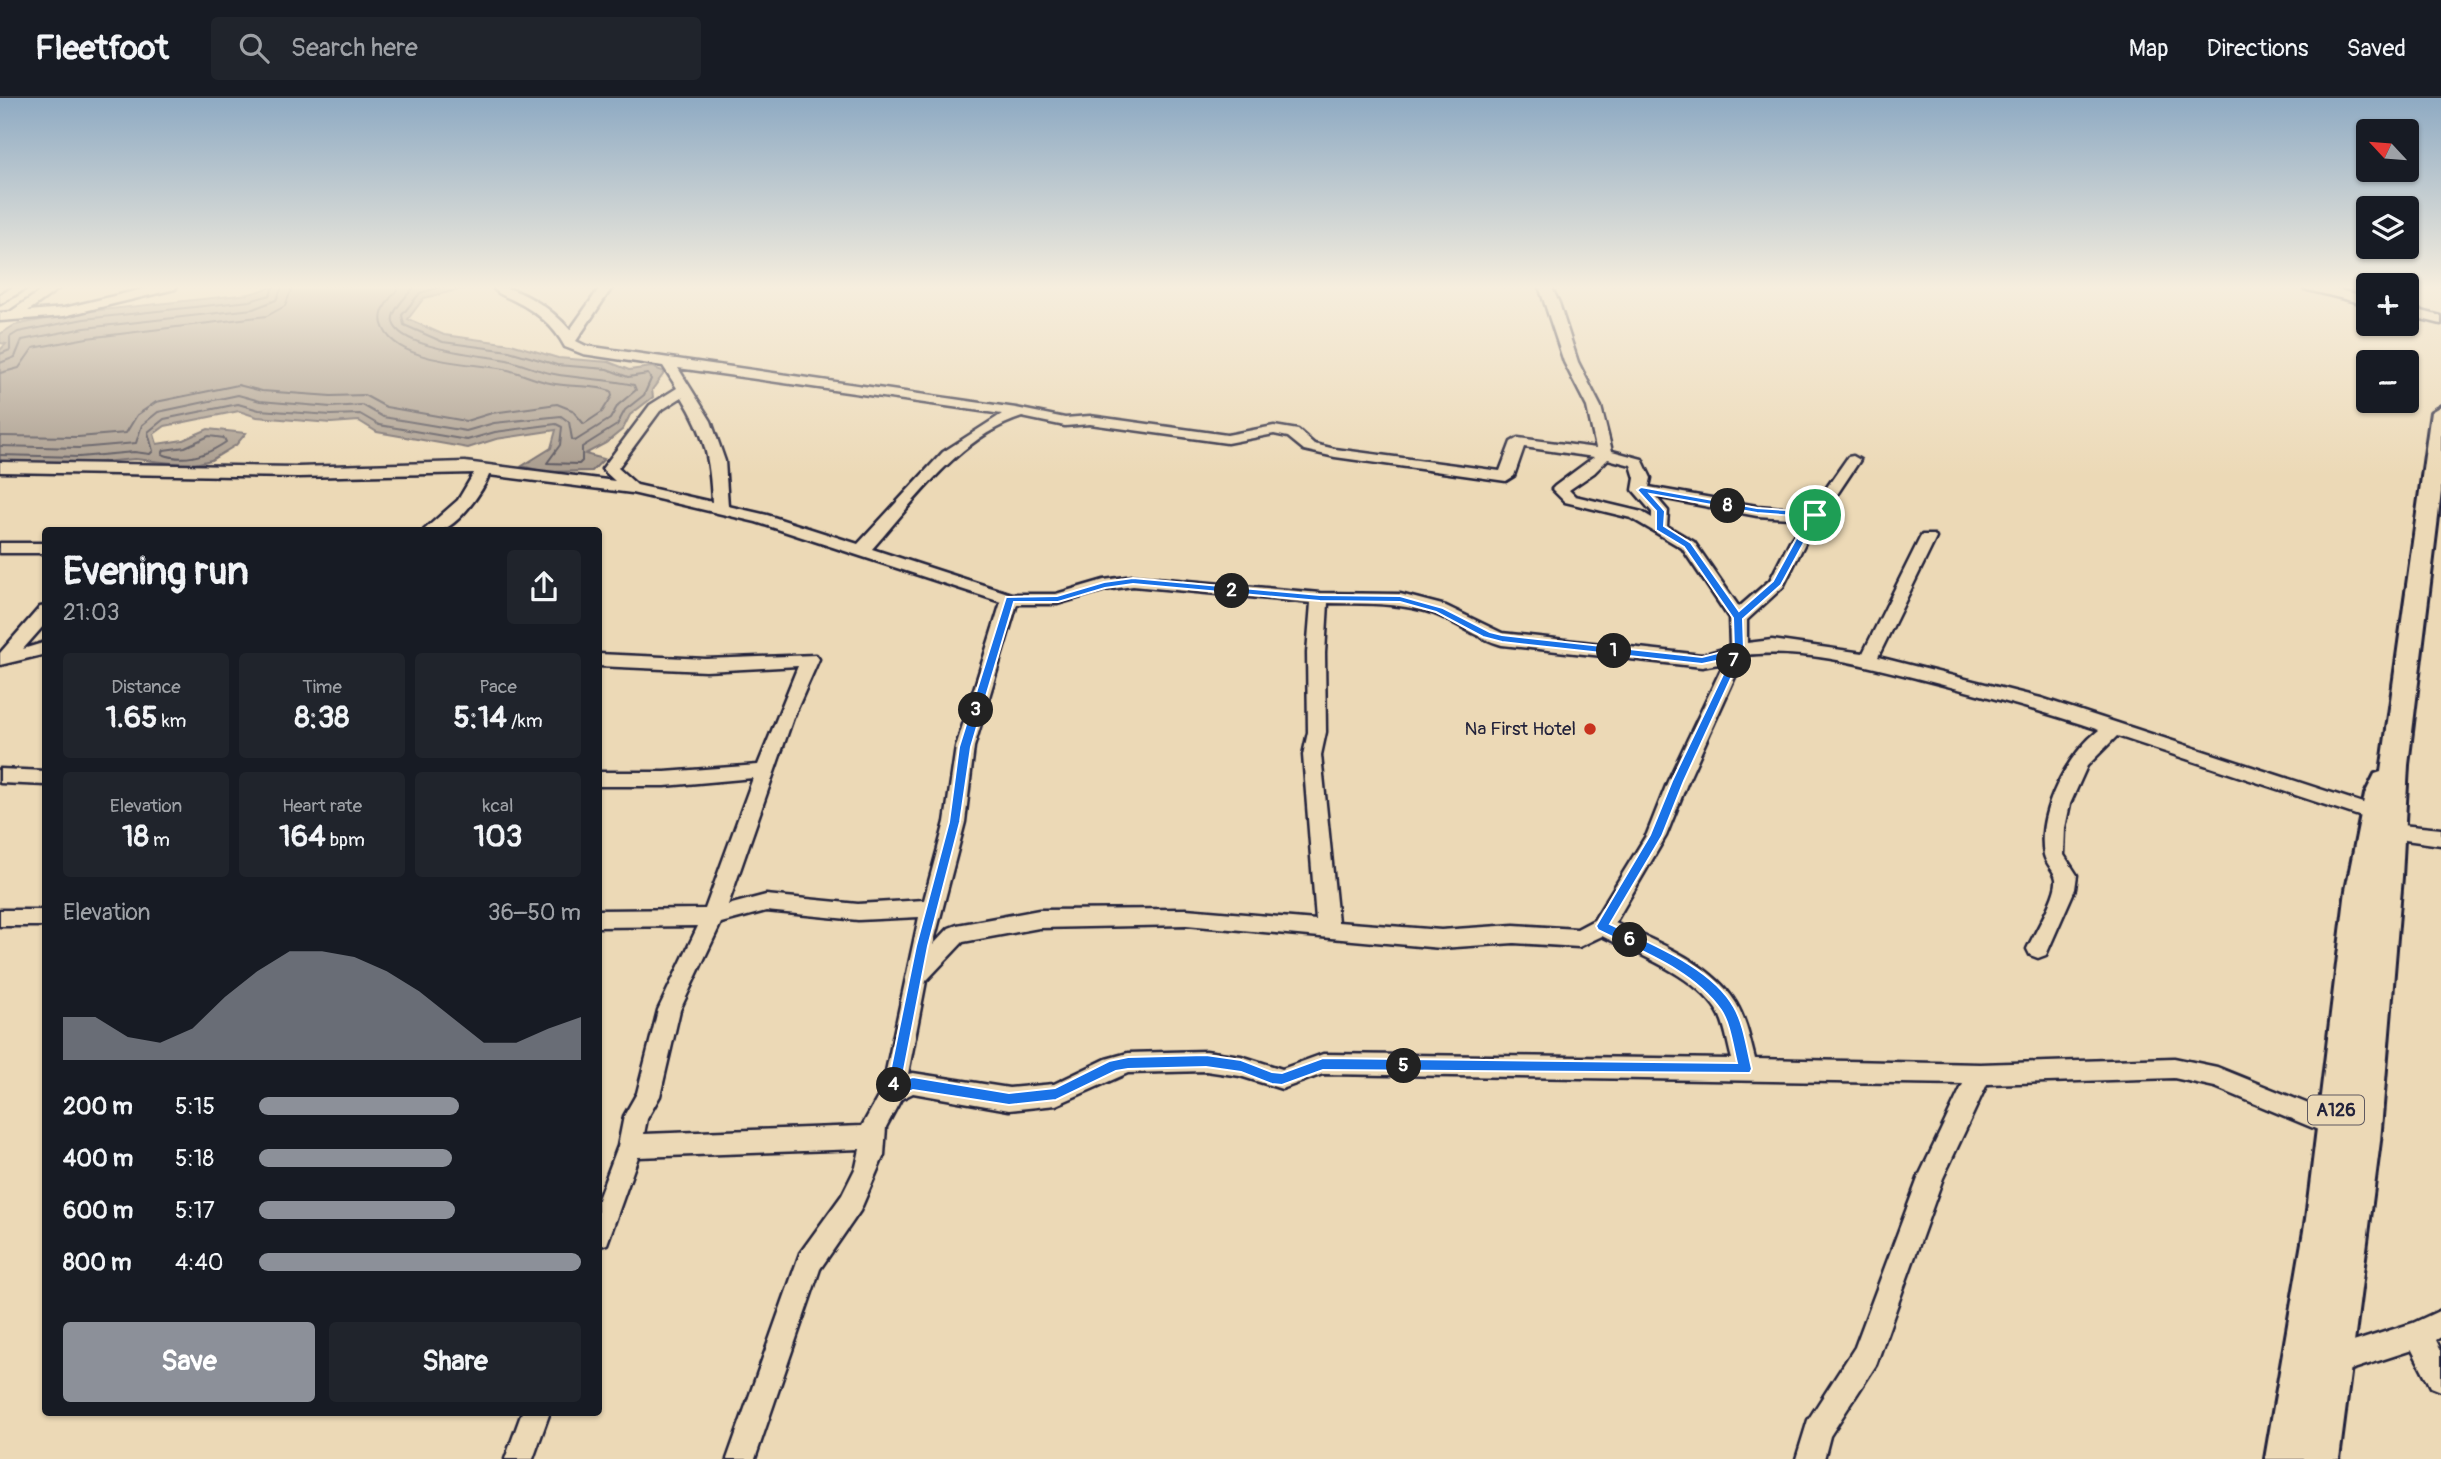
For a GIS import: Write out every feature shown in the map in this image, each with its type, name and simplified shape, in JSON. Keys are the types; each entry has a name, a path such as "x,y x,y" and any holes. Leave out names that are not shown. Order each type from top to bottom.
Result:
{"highway":[{"name":"A126","path":"2284,1459 2334,1126 2360,890 2382,823 2395,765 2437,484 2441,412"},
{"name":"A126","path":"2320,1459 2364,1141 2382,823"}],"street":[{"path":"580,350 1021,413 1065,422 1090,420 1227,439 1274,430 1293,433 1309,447 1335,453 1506,476 1518,442 1605,454 1637,462 1643,478 1641,490"},
{"path":"1567,350 1594,407 1605,454"},
{"path":"669,364 704,421 718,461 720,508"},
{"path":"632,488 610,469 655,408 685,389"},
{"path":"861,551 948,455 1001,419 1021,413"},
{"path":"915,978 957,934 1039,919 1186,917 1441,939 1514,934 1578,938 1602,926 1656,836 1678,781 1739,650 1738,618 1688,545 1636,515 1570,499 1560,489 1589,470 1605,454"},
{"path":"1738,618 1777,583 1798,541 1853,460"},
{"path":"0,467 298,472 392,468 483,469 632,488 761,518 1010,599 1058,599 1104,585 1133,581 1320,598 1400,599 1440,610 1487,635 1517,641 1702,661 1720,658 1739,650 1772,646 1868,660 2035,702 2116,727 2382,823 2441,837"},
{"path":"436,527 472,496 483,469"},
{"path":"1641,490 1757,511 1815,515"},
{"path":"1641,490 1660,511 1659,528"},
{"path":"1868,660 1928,538"},
{"path":"0,548 42,548"},
{"path":"1320,598 1316,653 1317,732 1312,754 1327,920 1331,929"},
{"path":"741,1459 809,1262 851,1203 872,1155 874,1126 893,1092 915,978 955,822 965,747 1010,599"},
{"path":"2,661 42,616"},
{"path":"2,661 42,649"},
{"path":"602,660 706,665 810,659 784,718 713,917 669,1010 648,1096 636,1116 630,1146 602,1224"},
{"path":"2038,949 2065,889 2067,875 2057,863 2053,852 2059,807 2079,762 2116,727"},
{"path":"602,779 665,779 742,771 766,772"},
{"path":"0,776 42,778"},
{"path":"602,919 713,917 766,903 858,912 932,908"},
{"path":"0,918 42,918"},
{"path":"1602,926 1671,960 1705,984 1728,1009 1746,1069"},
{"path":"893,1092 913,1083 1009,1099 1056,1094 1114,1066 1128,1063 1206,1061 1241,1066 1282,1079 1323,1064 1980,1074 2174,1068 2217,1077 2334,1126"},
{"path":"1810,1459 1818,1430 1866,1355 1931,1176 1980,1074"},
{"path":"630,1146 873,1137"},
{"path":"2334,1361 2430,1329 2441,1377"},
{"path":"520,1459 535,1416"}],"water":[{"path":"0,350 530,350 558,358 609,362 629,370 652,367 665,372 652,390 653,397 630,415 623,429 606,443 585,454 604,459 592,471 545,472 522,466 551,448 556,430 496,439 468,448 377,432 359,421 331,423 257,417 239,411 165,426 154,434 157,444 183,440 208,429 246,433 236,445 211,460 191,465 135,459 79,464 0,462"}],"place":[{"name":"Na First Hotel","path":"1590,729"}],"route":[{"path":"1815,515 1757,511 1641,490 1660,511 1659,528 1688,545 1714,579 1738,618 1739,650 1678,781 1656,836 1602,926 1671,960 1705,984 1728,1009 1746,1069 1323,1064 1282,1079 1241,1066 1206,1061 1128,1063 1114,1066 1056,1094 1009,1099 913,1083 893,1092 922,946 955,822 965,747 1010,599 1058,599 1104,585 1133,581 1260,594 1400,599 1440,610 1487,635 1502,639 1702,661 1720,658 1739,650 1738,618 1777,583 1798,541 1815,515"}]}
